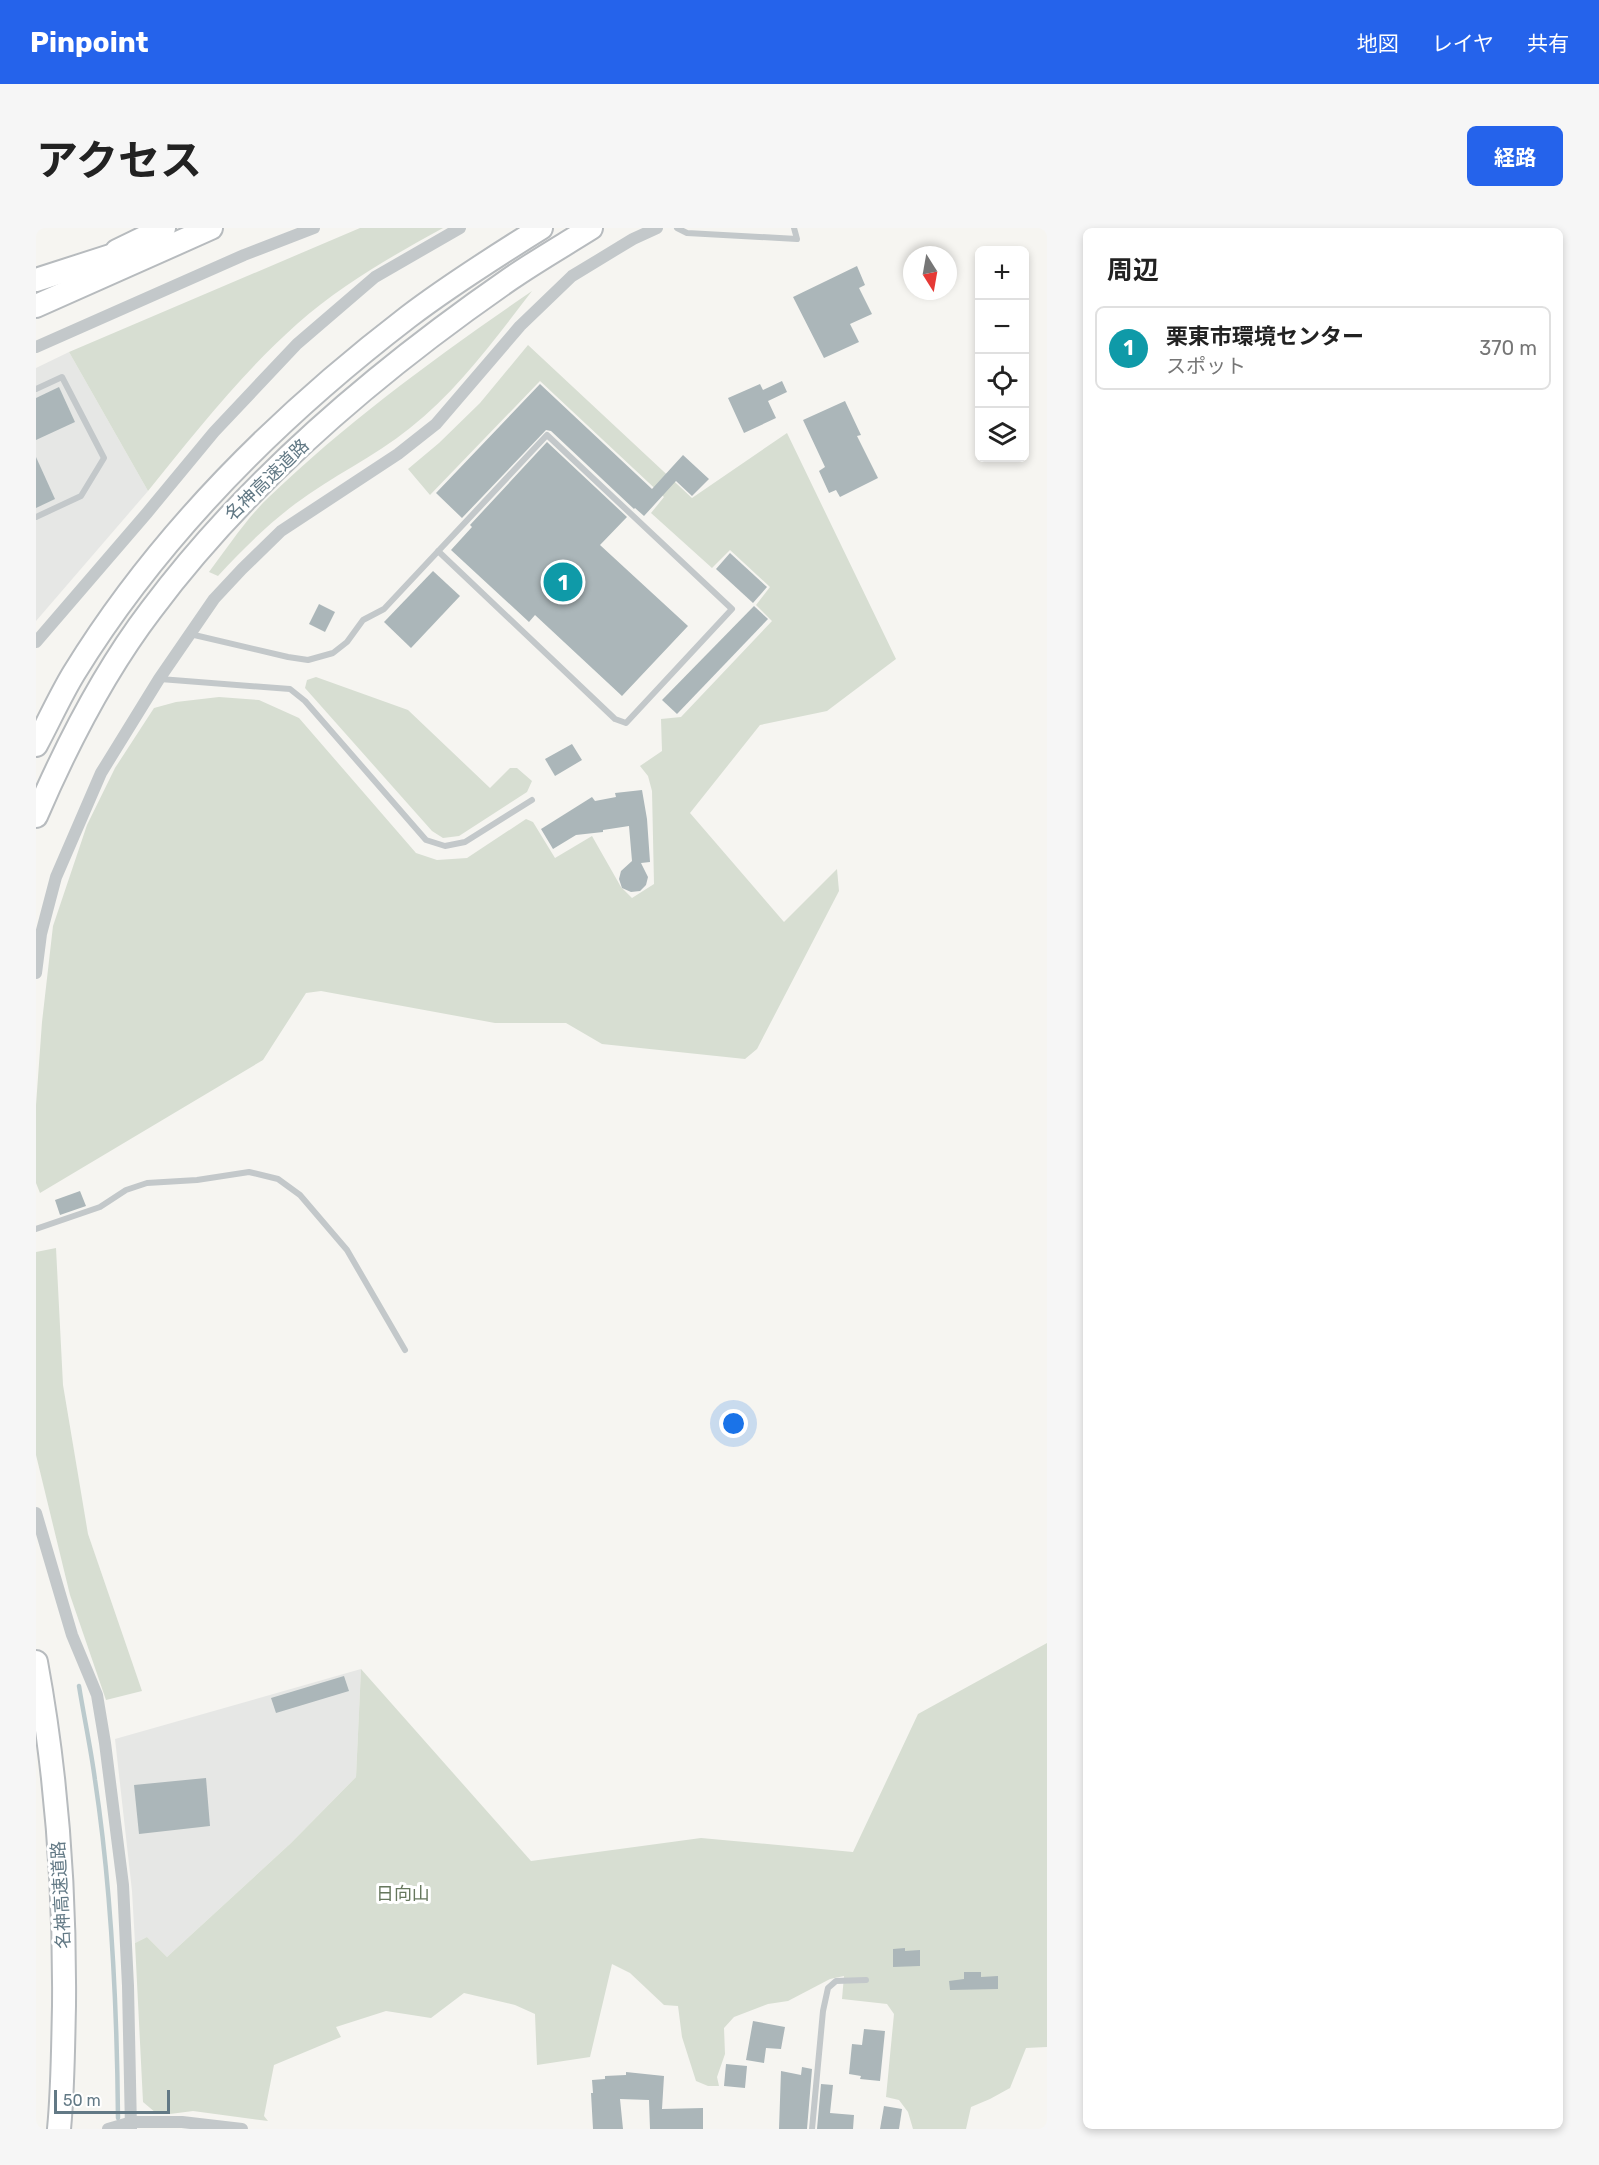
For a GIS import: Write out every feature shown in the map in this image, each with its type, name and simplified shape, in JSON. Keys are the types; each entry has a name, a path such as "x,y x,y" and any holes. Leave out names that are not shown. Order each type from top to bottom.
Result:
{"highway":[{"path":"97,261 164,228"},
{"path":"36,280 191,228"},
{"path":"36,306 211,228"},
{"name":"名神高速道路","path":"36,745 74,674 124,597 186,521 250,453 326,383 410,316 541,228"},
{"name":"名神高速道路","path":"36,816 60,761 100,686 150,611 207,540 269,474 428,340 511,278 591,228"},
{"name":"名神高速道路","path":"36,1662 56,1798 64,1936 59,2129"}],"street":[{"path":"36,347 244,255 314,228"},
{"path":"36,642 214,432 297,344 375,277 460,228"},
{"path":"36,973 41,934 57,877 83,810 101,773 159,679 214,599 242,568 281,531 398,454 436,424 520,326 572,276 633,239 657,228"},
{"path":"36,1513 72,1635 97,1695 105,1743 123,1885 131,2125"},
{"path":"108,2129 131,2125 182,2122 242,2129"}],"lane":[{"path":"677,228 687,233 797,239 794,228"},
{"path":"36,388 62,377 105,458 81,496 36,517"},
{"path":"189,634 308,660 333,653 347,642 363,620 384,609 438,551 547,435 732,609 626,723 615,719 438,551"},
{"path":"159,679 290,689 305,701 426,840 445,846 465,842 532,801"},
{"path":"36,1229 100,1207 126,1190 147,1183 197,1180 249,1172 278,1179 300,1195 347,1250 405,1350"},
{"path":"812,2129 825,1997 828,1989 837,1981 866,1980"}],"shaded area":[{"path":"69,352 148,491 36,621 36,368"},
{"path":"361,1669 356,1777 291,1843 167,1957 147,1937 135,1943 132,1891 115,1739"}],"green space":[{"path":"360,228 443,228 349,284 297,324 238,384 148,491 69,352"},
{"path":"532,291 460,381 428,413 396,438 295,504 255,538 218,576 209,572 261,506 331,441 429,364"},
{"path":"528,345 692,498 787,433 896,659 827,711 760,725 690,813 784,922 837,869 839,891 757,1049 745,1059 602,1044 566,1023 495,1023 321,991 306,993 263,1060 40,1193 36,1183 36,1105 42,1022 53,926 87,825 115,768 154,708 176,702 219,697 259,700 299,718 416,853 437,860 467,858 526,819 533,822 555,858 592,836 621,887 632,898 654,884 652,791 648,776 640,766 662,751 661,719 681,717 772,621 756,605 770,587 730,550 712,568 651,513 664,497 540,381 430,495 408,469 480,403"},
{"path":"316,677 408,710 490,788 510,768 517,768 532,781 527,792 459,836 443,838 432,831 305,688 307,680"},
{"path":"56,1248 63,1385 88,1534 142,1691 106,1700 70,1595 36,1455 36,1252"},
{"name":"日向山","path":"1047,1643 1047,2047 1026,2048 1010,2088 971,2107 966,2129 913,2129 908,2112 899,2100 886,2097 894,2014 887,2004 842,1999 844,1976 830,1979 788,2001 768,2004 734,2017 724,2028 725,2054 717,2077 719,2086 708,2086 696,2081 682,2037 678,2006 664,2005 630,1973 612,1964 590,2057 537,2065 535,2014 515,2005 464,1993 431,2018 386,2011 336,2027 341,2037 274,2065 264,2116 268,2121 193,2111 156,2113 143,2102 135,1943 147,1937 167,1957 291,1843 356,1777 361,1669 531,1861 701,1838 853,1852 918,1714"}],"building":[{"path":"857,266 865,285 859,288 872,314 850,324 859,342 824,358 793,297"},
{"path":"782,381 787,392 768,401 776,418 744,433 728,398 760,384 763,390"},
{"path":"540,384 652,489 683,455 709,479 692,496 676,481 644,516 551,431 546,430 462,518 436,493"},
{"path":"59,387 75,422 36,440 36,398"},
{"path":"845,401 861,435 857,436 878,478 840,497 836,490 829,493 819,471 825,467 803,420"},
{"path":"547,442 627,517 600,545 688,626 622,696 535,615 529,622 451,550 472,527 470,525"},
{"path":"36,457 55,499 36,508"},
{"path":"730,553 767,587 753,603 716,569"},
{"path":"433,571 460,596 411,648 384,622"},
{"path":"319,604 335,612 325,632 309,624"},
{"path":"754,606 768,619 677,714 662,700"},
{"path":"572,744 582,760 555,776 545,759"},
{"path":"642,790 650,862 641,863 648,877 646,885 640,891 631,892 622,888 619,879 621,871 632,861 629,826 576,835 553,849 541,829 592,797 595,801 616,797 615,793"},
{"path":"80,1191 86,1206 60,1215 55,1200"},
{"path":"344,1676 349,1691 276,1713 271,1698"},
{"path":"206,1778 210,1826 139,1834 134,1785"},
{"path":"905,1948 905,1951 920,1950 920,1966 893,1967 893,1949"},
{"path":"964,1972 981,1972 981,1977 998,1976 998,1989 950,1990 949,1981 964,1979"},
{"path":"753,2021 785,2027 781,2049 766,2048 764,2063 746,2060"},
{"path":"864,2029 885,2031 880,2081 860,2079 861,2076 849,2074 852,2044 862,2045"},
{"path":"726,2064 747,2066 745,2088 724,2086"},
{"path":"802,2067 812,2069 807,2129 779,2129 781,2071 801,2075"},
{"path":"626,2072 664,2076 662,2109 703,2108 703,2129 650,2129 649,2100 620,2099 623,2129 593,2129 592,2080 605,2079 605,2076 626,2075"},
{"path":"821,2084 833,2085 830,2113 854,2115 853,2129 817,2129"},
{"path":"884,2106 902,2109 899,2129 880,2129"}],"waterway":[{"path":"79,1686 92,1757 106,1864 115,1991 118,2118"}],"place":[{"name":"栗東市環境センター","path":"563,582"}]}
